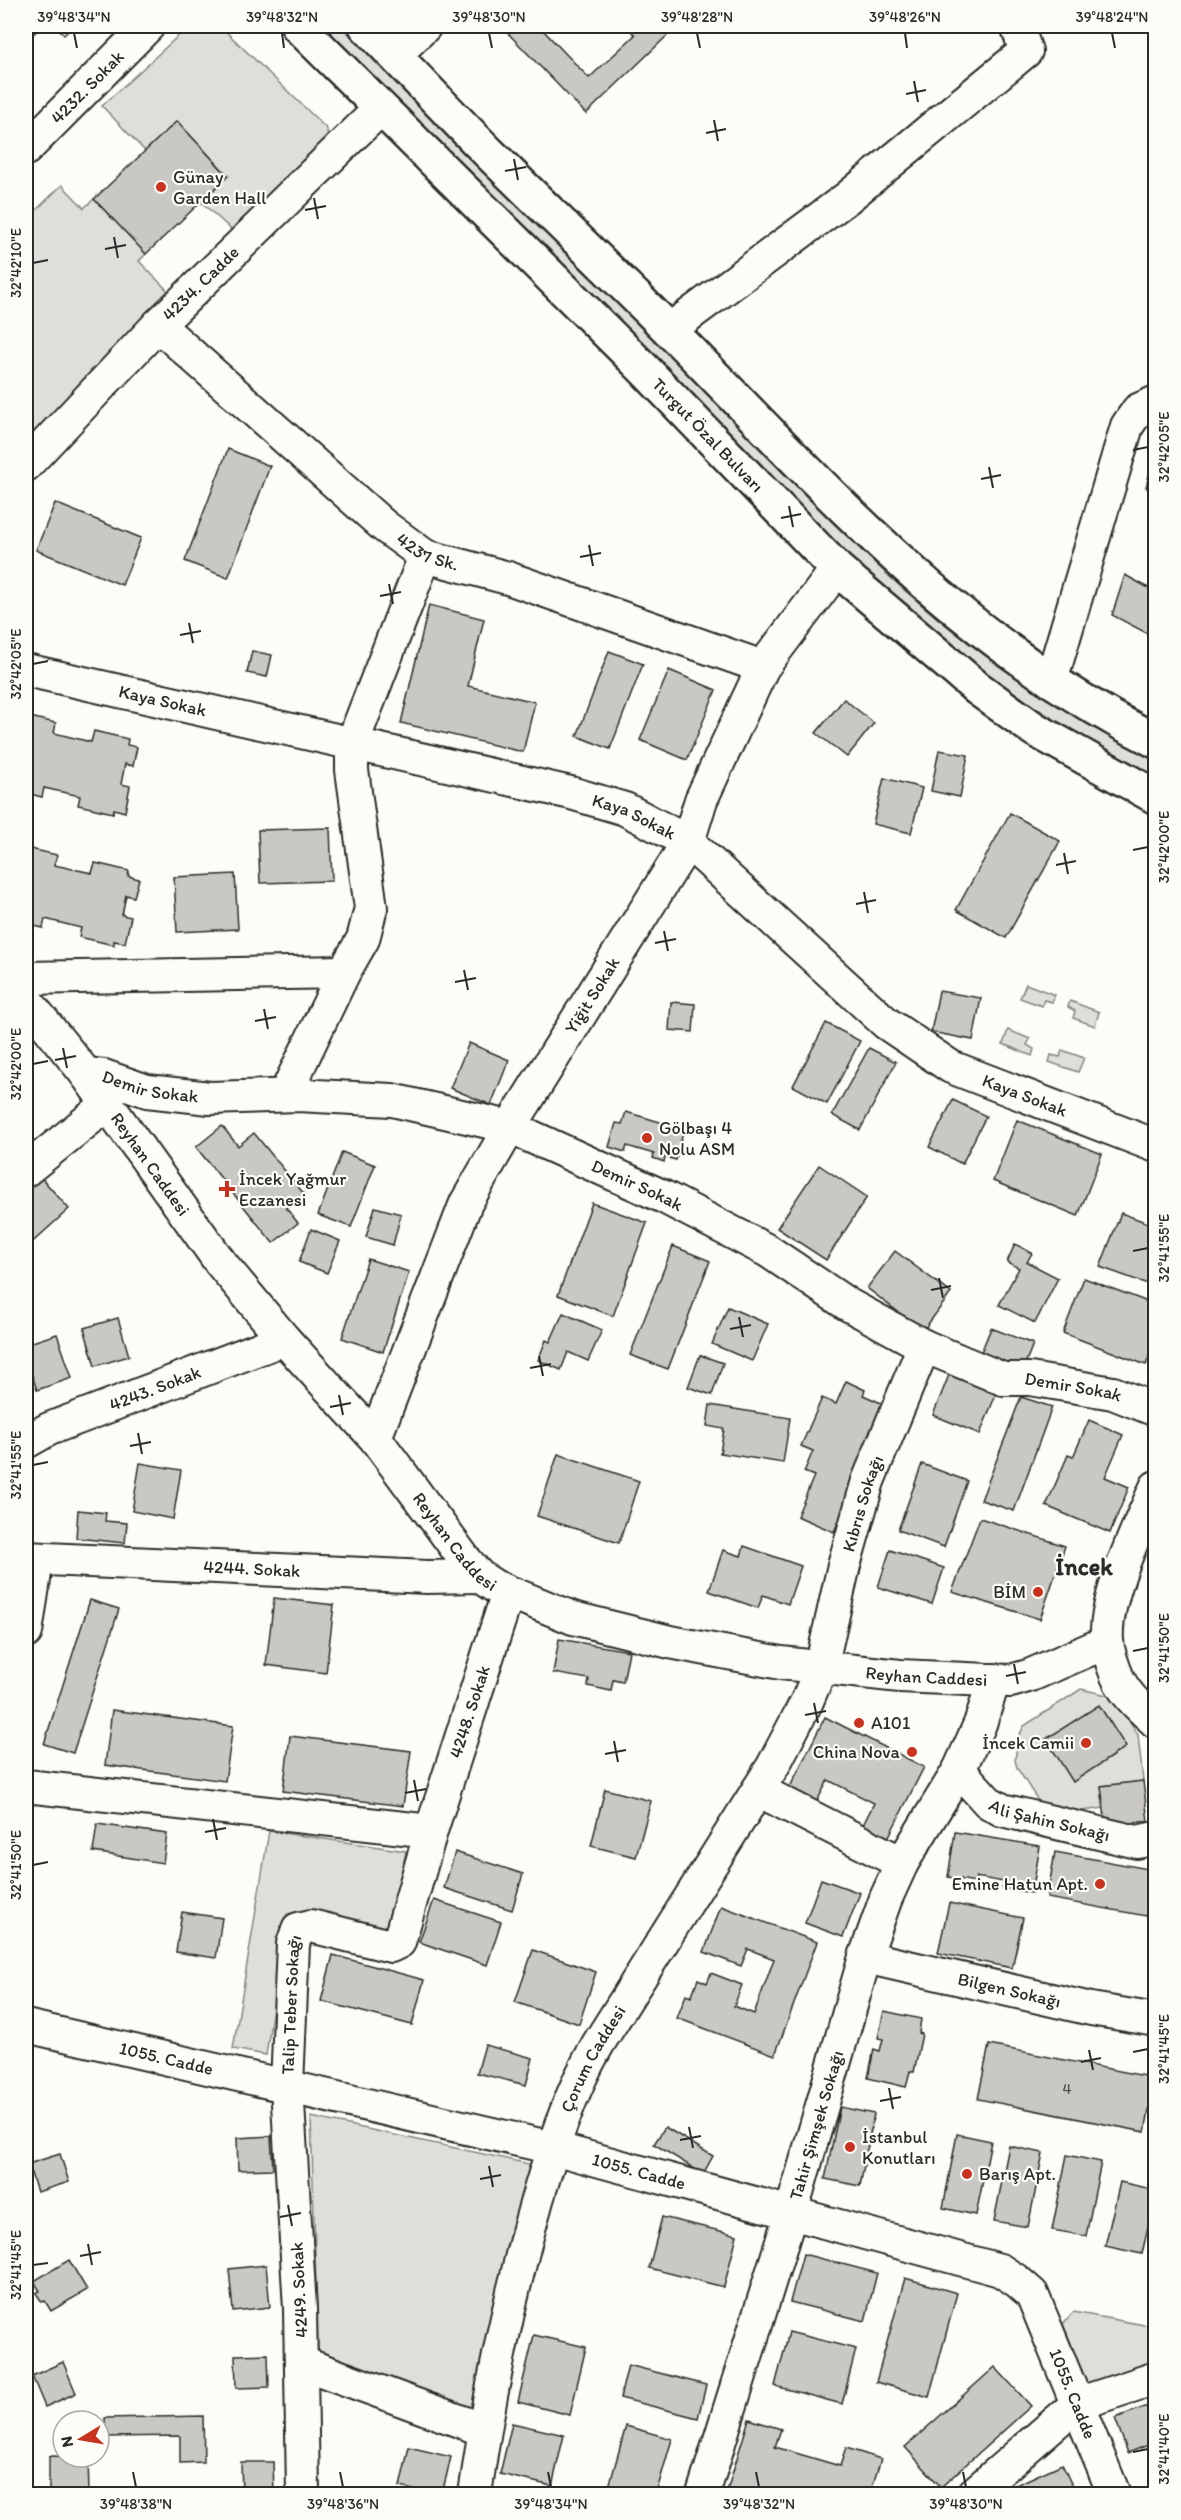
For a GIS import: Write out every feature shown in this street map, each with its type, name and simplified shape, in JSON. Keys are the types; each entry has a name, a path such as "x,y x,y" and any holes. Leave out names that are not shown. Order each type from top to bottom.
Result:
{"main road":[{"name":"Turgut Özal Bulvarı","path":"298,26 642,367 837,569 977,688 1024,722 1081,757 1155,797"},
{"path":"366,26 487,151 669,330 896,560 962,616 1051,681 1155,741"}],"street":[{"name":"4232. Sokak","path":"26,149 148,26"},
{"path":"395,55 425,26"},
{"path":"669,330 847,198 1026,51 1017,26"},
{"name":"4234. Cadde","path":"26,465 158,325 381,108"},
{"name":"4237 Sk.","path":"158,325 384,526 425,556 508,578 762,667"},
{"path":"1051,681 1127,426 1138,410 1155,402"},
{"path":"285,1095 344,972 363,939 371,908 352,770 352,744 425,556"},
{"name":"Yiğit Sokak","path":"375,1438 466,1203 510,1127 688,842 701,800 762,667 837,569"},
{"name":"Kaya Sokak","path":"26,670 571,793 625,809 688,842 886,1023 951,1067 1155,1146"},
{"path":"26,978 344,972"},
{"name":"Reyhan Caddesi","path":"26,1000 86,1074 198,1234 284,1339 375,1438 479,1576 508,1593 573,1618 614,1630 781,1663 821,1668 900,1676 1011,1681 1031,1675 1107,1642"},
{"name":"Demir Sokak","path":"86,1074 104,1076 147,1091 200,1097 285,1095 392,1100 510,1127 664,1197 757,1245 847,1304 924,1346 1003,1379 1030,1379 1113,1394 1155,1410"},
{"path":"26,1170 108,1104"},
{"name":"4243. Sokak","path":"26,1442 49,1429 284,1339"},
{"name":"Kıbrıs Sokağı","path":"821,1668 857,1515 868,1481 924,1346"},
{"path":"1155,1487 1121,1570 1109,1615 1107,1642 1118,1678 1132,1698 1155,1722"},
{"path":"26,1632 31,1559"},
{"name":"4244. Sokak","path":"31,1559 427,1577 479,1576"},
{"name":"4248. Sokak","path":"431,1831 508,1593"},
{"name":"Çorum Caddesi","path":"475,2494 484,2430 513,2293 566,2106 593,2052 758,1790 793,1730 821,1668"},
{"name":"Tahir Şimşek Sokağı","path":"703,2494 791,2213 865,1957 886,1898 902,1863 959,1770 980,1724 994,1680"},
{"name":"Ali Şahin Sokağı","path":"959,1770 988,1802 1002,1810 1137,1842 1155,1838"},
{"path":"26,1786 431,1831"},
{"path":"758,1790 902,1863"},
{"name":"Talip Teber Sokağı","path":"287,2086 292,1944 298,1929 311,1926 391,1946 399,1942 431,1831"},
{"name":"Bilgen Sokağı","path":"865,1957 1091,2010 1155,2020"},
{"name":"1055. Cadde","path":"26,2026 553,2148 1000,2270 1032,2294 1114,2494"},
{"name":"4249. Sokak","path":"287,2086 302,2363 303,2494"},
{"path":"302,2363 484,2430"},
{"path":"973,2494 1077,2404 1155,2378"}],"shaded area":[{"path":"189,26 220,26 327,129 328,146 234,232 201,202 228,175 177,121 145,151 102,106"},
{"path":"320,26 340,26 347,32 610,292 842,532 910,595 968,642 1028,685 1155,760 1155,775 1072,730 998,683 925,626 878,584 833,542"},
{"path":"62,185 84,208 94,199 146,254 139,261 170,293 36,439 26,429 26,220"},
{"path":"1026,984 1055,995 1052,1002 1044,1000 1042,1006 1020,998"},
{"path":"1070,1001 1099,1012 1095,1026 1073,1018 1075,1011 1068,1007"},
{"path":"1008,1030 1030,1039 1027,1045 1034,1049 1032,1056 1003,1044"},
{"path":"1062,1050 1084,1058 1078,1072 1049,1062 1051,1055 1060,1057"},
{"path":"1081,1689 1115,1697 1138,1735 1143,1781 1101,1786 1104,1808 1052,1815 1044,1810 1017,1768 1015,1760 1018,1738 1024,1726"},
{"path":"269,1831 406,1851 391,1928 287,1914 266,2055 233,2049"},
{"path":"311,2117 534,2165 472,2411 318,2351"},
{"path":"1073,2312 1155,2327 1155,2366 1088,2386 1063,2324"}],"building":[{"path":"26,26 43,26 32,35"},
{"path":"56,26 73,26 64,35"},
{"path":"501,26 539,26 589,78 635,35 626,26 667,26 672,31 586,114"},
{"name":"Günay Garden Hall","path":"177,121 228,176 146,254 94,199"},
{"path":"228,449 270,466 228,578 185,561"},
{"path":"1156,449 1156,496 1146,487"},
{"path":"55,503 141,538 122,585 36,550"},
{"path":"1125,575 1156,592 1156,638 1112,615"},
{"path":"429,605 484,619 468,686 535,702 523,752 401,723"},
{"path":"252,651 272,655 267,677 247,673"},
{"path":"609,651 643,664 610,749 577,736"},
{"path":"669,670 716,690 687,760 640,740"},
{"path":"844,699 874,723 847,757 816,733"},
{"path":"26,716 56,723 54,733 91,742 94,731 128,739 127,745 137,747 133,766 125,764 121,784 130,786 125,812 114,809 113,813 78,805 80,796 44,788 42,797 26,793"},
{"path":"939,750 968,755 960,797 931,791"},
{"path":"884,778 922,788 911,833 873,824"},
{"path":"1010,813 1060,841 1006,938 956,910"},
{"path":"330,828 332,881 260,883 258,830"},
{"path":"26,848 57,855 54,865 92,873 95,863 129,871 128,876 139,879 134,897 126,895 122,915 131,917 125,943 114,941 114,945 79,937 81,928 45,919 43,928 26,924"},
{"path":"235,874 238,929 177,932 174,877"},
{"path":"939,991 981,998 973,1040 931,1032"},
{"path":"671,1002 695,1004 693,1032 669,1030"},
{"path":"826,1023 860,1041 827,1104 793,1086"},
{"path":"469,1043 509,1060 491,1105 450,1088"},
{"path":"869,1048 896,1062 860,1130 832,1115"},
{"path":"953,1100 986,1116 962,1164 929,1147"},
{"name":"Gölbaşı 4 Nolu ASM","path":"626,1112 684,1129 676,1160 665,1157 664,1162 653,1158 654,1154 627,1146 625,1152 609,1147 616,1123 622,1124"},
{"path":"1017,1120 1102,1154 1078,1216 993,1181"},
{"path":"222,1126 238,1146 254,1133 304,1194 286,1208 298,1223 273,1243 196,1147"},
{"path":"342,1152 375,1165 351,1227 318,1215"},
{"path":"819,1165 867,1197 826,1260 777,1228"},
{"path":"38,1174 69,1209 26,1248 26,1186"},
{"path":"592,1203 647,1223 613,1316 558,1295"},
{"path":"375,1207 401,1214 393,1245 366,1237"},
{"path":"1121,1213 1156,1226 1156,1287 1100,1267"},
{"path":"311,1229 340,1241 327,1273 299,1262"},
{"path":"1015,1244 1032,1253 1027,1262 1058,1278 1035,1323 999,1305 1019,1268 1007,1262"},
{"path":"673,1246 710,1261 668,1369 630,1355"},
{"path":"895,1251 951,1293 923,1331 867,1288"},
{"path":"368,1259 409,1272 383,1352 342,1338"},
{"path":"1084,1278 1156,1305 1156,1338 1146,1365 1063,1333"},
{"path":"728,1307 768,1324 752,1361 712,1344"},
{"path":"563,1313 602,1330 588,1361 568,1352 561,1370 538,1360 546,1340 550,1342"},
{"path":"118,1318 129,1356 95,1366 84,1328"},
{"path":"991,1328 1033,1344 1021,1374 979,1357"},
{"path":"57,1334 72,1378 37,1390 26,1357 26,1344"},
{"path":"700,1355 723,1363 712,1395 688,1387"},
{"path":"949,1375 996,1394 980,1434 933,1415"},
{"path":"846,1381 865,1390 863,1395 888,1406 834,1532 797,1516 814,1476 804,1472 813,1451 801,1446 822,1398 836,1404"},
{"path":"1021,1397 1052,1407 1014,1511 981,1500"},
{"path":"710,1405 790,1418 783,1463 720,1453 724,1429 707,1426"},
{"path":"1089,1420 1123,1435 1105,1477 1129,1487 1110,1533 1046,1506 1068,1455 1073,1457"},
{"path":"558,1454 639,1481 619,1543 537,1516"},
{"path":"140,1463 181,1470 173,1519 132,1511"},
{"path":"922,1464 967,1481 944,1547 898,1530"},
{"path":"78,1510 106,1513 105,1521 127,1523 125,1543 76,1538"},
{"path":"980,1518 1065,1546 1040,1619 952,1592"},
{"path":"744,1546 801,1566 788,1604 763,1595 758,1608 709,1591 723,1550 741,1556"},
{"path":"890,1550 944,1568 932,1604 878,1587"},
{"path":"274,1598 334,1605 326,1673 266,1665"},
{"path":"90,1600 119,1609 73,1753 44,1744"},
{"path":"559,1639 629,1651 623,1682 613,1680 611,1691 588,1686 589,1679 553,1673"},
{"name":"İncek Camii","path":"1099,1705 1126,1747 1073,1782 1046,1739"},
{"path":"112,1710 233,1726 225,1781 105,1765"},
{"path":"825,1717 924,1767 886,1842 861,1829 874,1803 828,1780 815,1805 788,1791"},
{"path":"290,1736 411,1751 403,1806 283,1791"},
{"path":"1143,1781 1148,1821 1106,1826 1101,1786"},
{"path":"605,1789 651,1801 636,1857 591,1846"},
{"path":"97,1824 167,1834 163,1863 93,1852"},
{"path":"955,1832 1040,1846 1032,1893 1002,1888 1004,1882 976,1877 975,1882 948,1877"},
{"path":"455,1852 523,1874 512,1910 444,1888"},
{"name":"Emine Hatun Apt.","path":"1055,1852 1154,1870 1146,1916 1047,1898"},
{"path":"821,1879 860,1893 843,1937 805,1923"},
{"path":"434,1900 501,1922 487,1965 419,1942"},
{"path":"949,1903 1023,1918 1012,1968 938,1953"},
{"path":"721,1906 817,1942 775,2055 677,2018 686,1995 691,1997 698,1979 707,1983 711,1973 742,1985 734,2006 754,2014 774,1959 748,1949 741,1966 704,1952"},
{"path":"182,1912 222,1918 216,1958 176,1952"},
{"path":"533,1950 596,1972 579,2024 515,2002"},
{"path":"333,1955 424,1980 412,2025 321,2001"},
{"path":"884,2011 921,2019 919,2033 922,2034 914,2072 910,2071 906,2087 868,2078 874,2049 880,2051 883,2039 878,2038"},
{"path":"485,2045 533,2058 526,2085 477,2073"},
{"path":"989,2045 1155,2078 1145,2132 978,2099"},
{"name":"İstanbul Konutları","path":"840,2107 874,2114 860,2186 825,2179"},
{"path":"665,2127 713,2156 703,2174 654,2144"},
{"name":"Barış Apt.","path":"957,2134 991,2141 976,2215 943,2208"},
{"path":"271,2136 273,2169 238,2170 237,2138"},
{"path":"1009,2146 1043,2153 1028,2227 994,2221"},
{"path":"60,2154 69,2182 37,2192 28,2164"},
{"path":"1067,2155 1101,2162 1086,2236 1052,2230"},
{"path":"1120,2182 1156,2190 1142,2254 1105,2246"},
{"path":"662,2217 737,2235 724,2287 649,2268"},
{"path":"803,2254 877,2273 865,2321 790,2302"},
{"path":"69,2260 87,2290 51,2311 36,2293 40,2291 34,2281"},
{"path":"266,2265 270,2307 233,2311 229,2269"},
{"path":"905,2278 957,2293 929,2397 876,2382"},
{"path":"789,2332 856,2349 842,2404 775,2386"},
{"path":"534,2335 586,2347 570,2415 518,2402"},
{"path":"268,2354 269,2387 236,2388 235,2355"},
{"path":"63,2362 76,2393 45,2407 32,2376"},
{"path":"628,2365 706,2385 698,2418 620,2398"},
{"path":"995,2367 1031,2406 941,2487 905,2447"},
{"path":"1156,2403 1156,2442 1128,2453 1115,2418"},
{"path":"203,2416 204,2462 180,2463 180,2436 111,2437 111,2418"},
{"path":"749,2419 781,2429 775,2447 840,2466 846,2448 881,2459 870,2494 726,2494"},
{"path":"512,2423 564,2435 552,2486 500,2474"},
{"path":"626,2426 672,2439 656,2494 607,2494"},
{"path":"409,2447 451,2457 442,2494 431,2494 400,2487"},
{"path":"49,2456 51,2456 51,2469 88,2469 89,2494 49,2494"},
{"path":"241,2462 273,2462 274,2494 242,2494"},
{"path":"1062,2464 1076,2494 1009,2494 1007,2489"}],"place":[{"name":"Günay Garden Hall","path":"161,187"},
{"name":"Gölbaşı 4 Nolu ASM","path":"647,1138"},
{"name":"İncek Yağmur Eczanesi","path":"227,1189"},
{"name":"BİM","path":"1038,1592"},
{"name":"A101","path":"859,1723"},
{"name":"İncek Camii","path":"1086,1743"},
{"name":"China Nova","path":"912,1752"},
{"name":"Emine Hatun Apt.","path":"1100,1884"},
{"name":"İstanbul Konutları","path":"850,2147"},
{"name":"Barış Apt.","path":"967,2174"}],"district":[{"name":"İncek","path":"1084,1566"}]}
